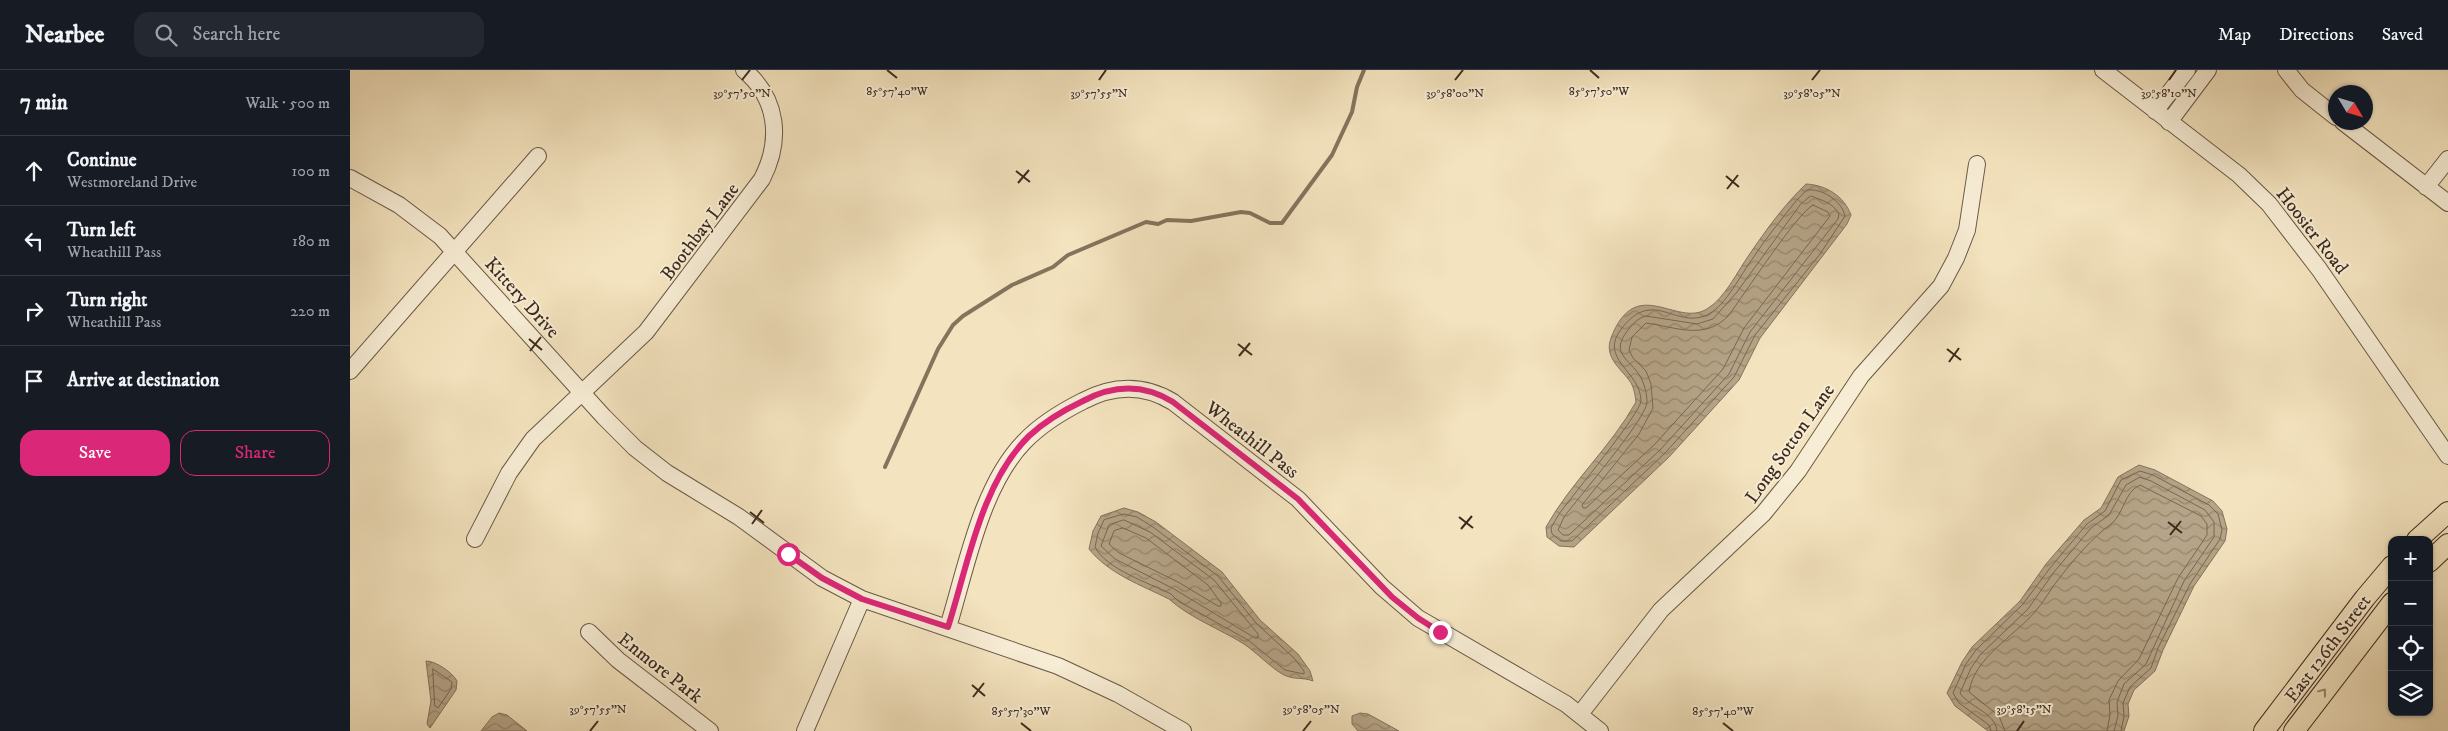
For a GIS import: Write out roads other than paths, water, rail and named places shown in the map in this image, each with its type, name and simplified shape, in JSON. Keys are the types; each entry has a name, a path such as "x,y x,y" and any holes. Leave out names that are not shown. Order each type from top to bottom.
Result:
{"main road":[{"path":"2421,536 2448,512"},
{"path":"2433,558 2448,544"},
{"name":"East 126th Street","path":"2264,731 2365,598 2388,571"},
{"name":"East 126th Street","path":"2294,731 2388,608"}],"street":[{"name":"Boothbay Lane","path":"475,539 499,490 520,456 544,427 651,327 762,179 768,168 775,141 773,114 761,87 744,70"},
{"name":"Hoosier Road","path":"2103,70 2239,175 2285,222 2320,269 2448,456"},
{"path":"2155,111 2187,70"},
{"path":"2169,122 2208,70"},
{"path":"2286,70 2302,90 2328,111"},
{"path":"2353,130 2448,203"},
{"path":"350,371 538,156"},
{"path":"2426,187 2448,159"},
{"name":"Long Sotton Lane","path":"1580,714 1661,610 1764,514 1798,471 1861,376 1941,286 1953,265 1967,230 1977,164"},
{"name":"Kittery Drive","path":"350,178 416,217 455,251 620,434 652,462 739,517 822,578 862,599 948,627 1065,669 1118,694 1183,731"},
{"name":"Wheathill Pass","path":"948,627 989,497 999,475 1015,452 1045,423 1078,404 1107,390 1137,388 1152,392 1173,402 1289,491 1387,592 1418,618 1580,714 1600,731"},
{"path":"805,731 862,599"},
{"name":"Enmore Park","path":"589,632 618,660 710,731"}],"water":[{"path":"1806,184 1827,189 1839,197 1851,215 1847,224 1760,338 1739,380 1669,457 1574,547 1559,546 1547,537 1546,527 1567,495 1615,434 1636,402 1632,385 1614,362 1610,351 1611,338 1621,319 1632,309 1644,305 1695,313 1707,309 1725,292 1769,227 1790,200"},
{"path":"2139,465 2155,470 2213,501 2222,511 2227,529 2225,541 2194,586 2155,671 2134,690 2128,704 2129,716 2124,731 1988,731 1955,706 1947,693 1962,662 1972,647 2020,601 2046,564 2084,520 2101,508 2118,477"},
{"path":"1124,508 1138,512 1156,522 1222,572 1260,620 1298,654 1310,671 1313,681 1284,675 1244,644 1196,618 1169,599 1116,572 1097,558 1089,549 1093,531 1101,516"},
{"path":"426,661 444,668 457,681 456,690 430,728 427,724 431,701"},
{"path":"499,713 507,715 527,731 481,731 492,717"},
{"path":"1360,713 1368,714 1399,731 1358,731 1352,724 1352,716"}],"waterway":[{"path":"885,467 938,349 953,325 963,316 1012,285 1053,267 1068,255 1146,222 1158,224 1167,220 1191,221 1241,212 1250,213 1270,223 1282,223 1332,155 1352,112 1357,87 1364,70"}]}
